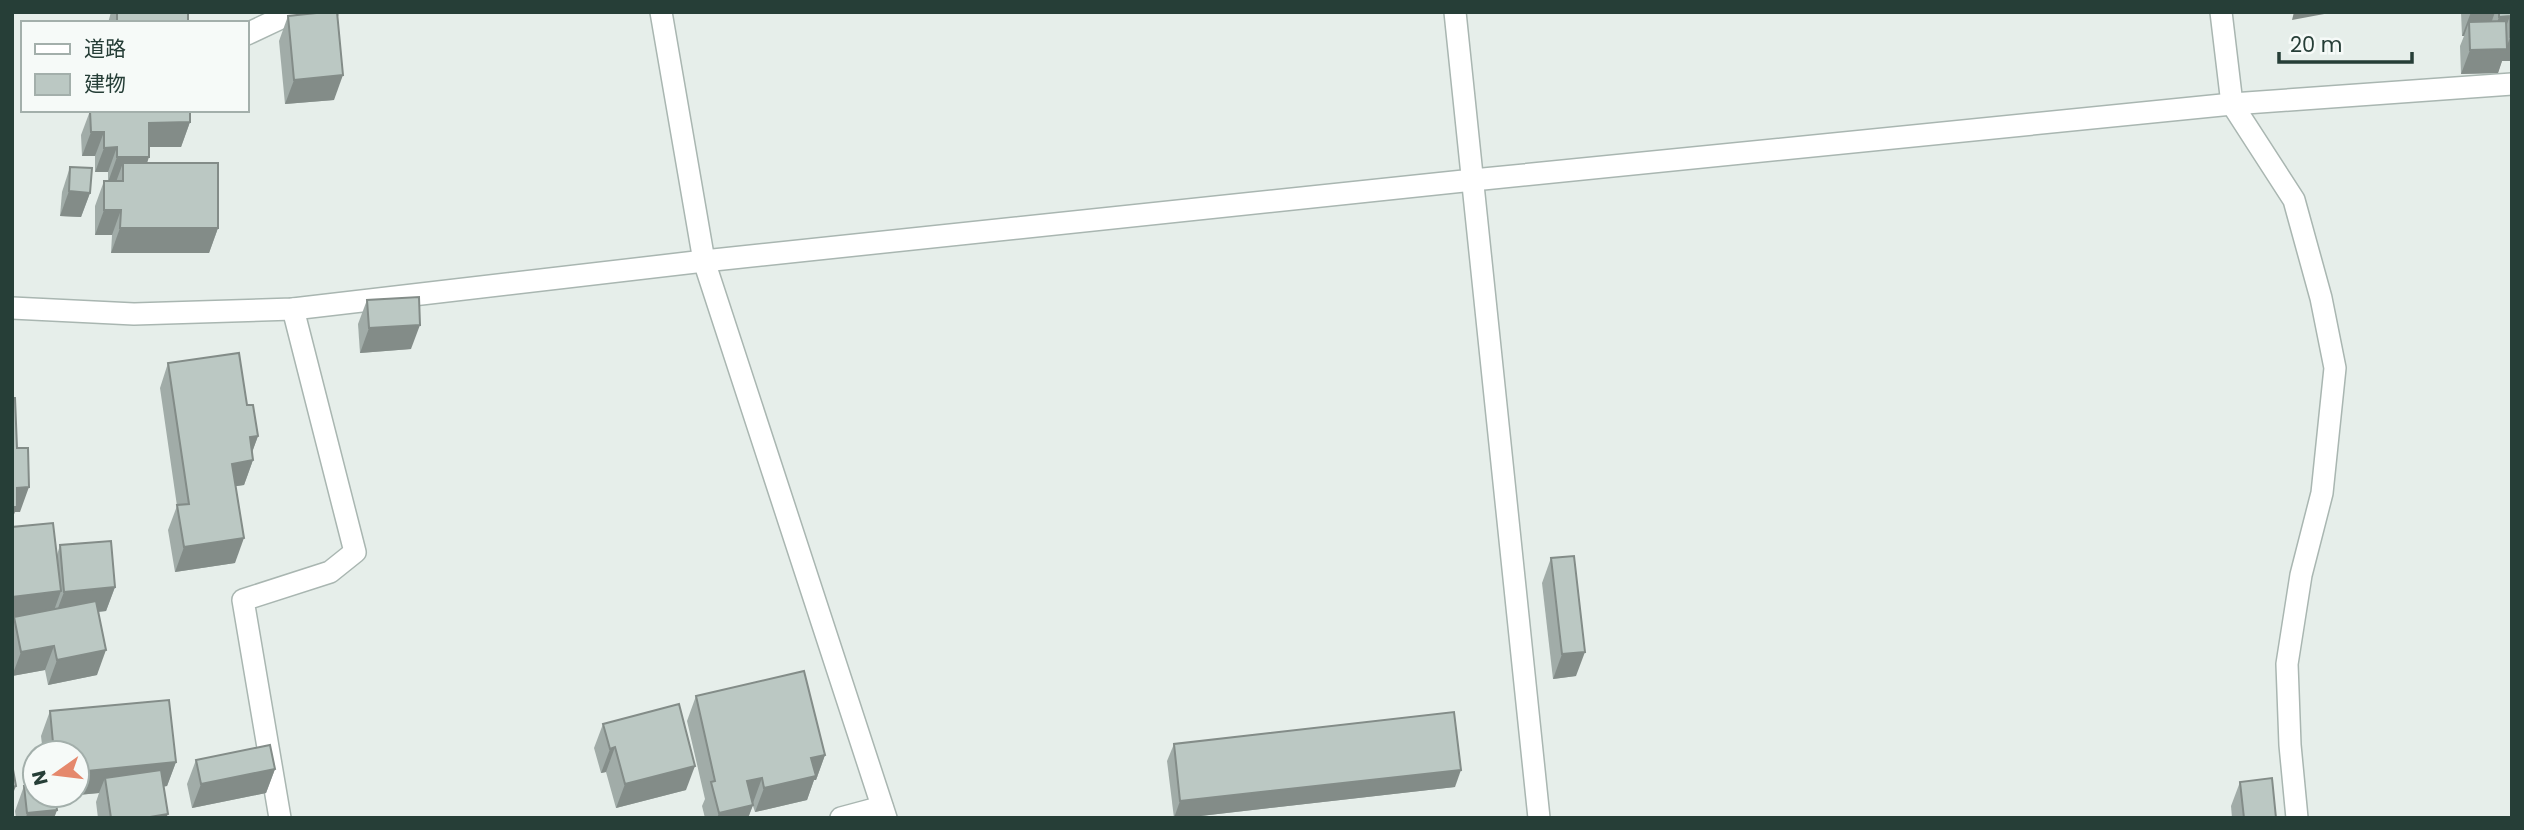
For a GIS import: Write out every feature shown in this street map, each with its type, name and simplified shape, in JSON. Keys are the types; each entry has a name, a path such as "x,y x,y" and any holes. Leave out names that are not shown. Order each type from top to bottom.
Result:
{"street":[{"path":"248,34 281,18 327,12"},
{"path":"661,12 704,261 884,813 841,818"},
{"path":"1455,12 1535,817"},
{"path":"2221,12 2232,104 2294,200 2321,298 2334,368 2322,493 2301,575 2287,664 2290,745 2297,818"},
{"path":"12,308 134,314 293,309 704,261 1473,180 2232,104 2512,84"},
{"path":"280,818 243,600 330,572 355,552 293,309"}],"building":[{"path":"117,12 188,12 188,21 117,21"},
{"path":"337,12 343,75 294,80 288,16"},
{"path":"2499,12 2512,12 2512,37 2510,16 2499,17"},
{"path":"2506,21 2507,49 2470,50 2469,22"},
{"path":"90,112 190,112 190,122 149,123 149,157 117,157 117,147 104,148 104,132 91,132"},
{"path":"123,163 218,163 218,228 120,228 121,210 104,210 104,181 123,181"},
{"path":"70,167 92,168 90,193 69,191"},
{"path":"419,297 420,325 369,328 367,300"},
{"path":"239,353 247,405 253,405 258,436 250,437 253,460 232,464 244,538 184,547 177,505 189,504 168,363"},
{"path":"12,398 15,398 17,448 28,448 29,487 17,488 17,507 12,507"},
{"path":"53,523 61,591 12,597 12,527"},
{"path":"111,541 115,587 64,592 60,545"},
{"path":"1574,556 1585,652 1562,654 1551,558"},
{"path":"96,601 106,650 57,660 54,646 21,652 14,617"},
{"path":"804,671 825,755 811,758 816,776 764,788 762,778 747,781 753,805 719,813 711,782 715,781 696,696"},
{"path":"169,700 176,762 91,771 91,739 53,739 50,711"},
{"path":"679,704 695,766 625,784 615,747 610,749 603,724"},
{"path":"1454,712 1461,770 1180,801 1174,744"},
{"path":"270,745 275,769 201,784 196,760"},
{"path":"12,764 16,786 12,787"},
{"path":"161,770 168,814 144,818 111,818 105,778"},
{"path":"2272,778 2276,818 2244,818 2240,782"},
{"path":"27,809 57,810 27,813"}]}
